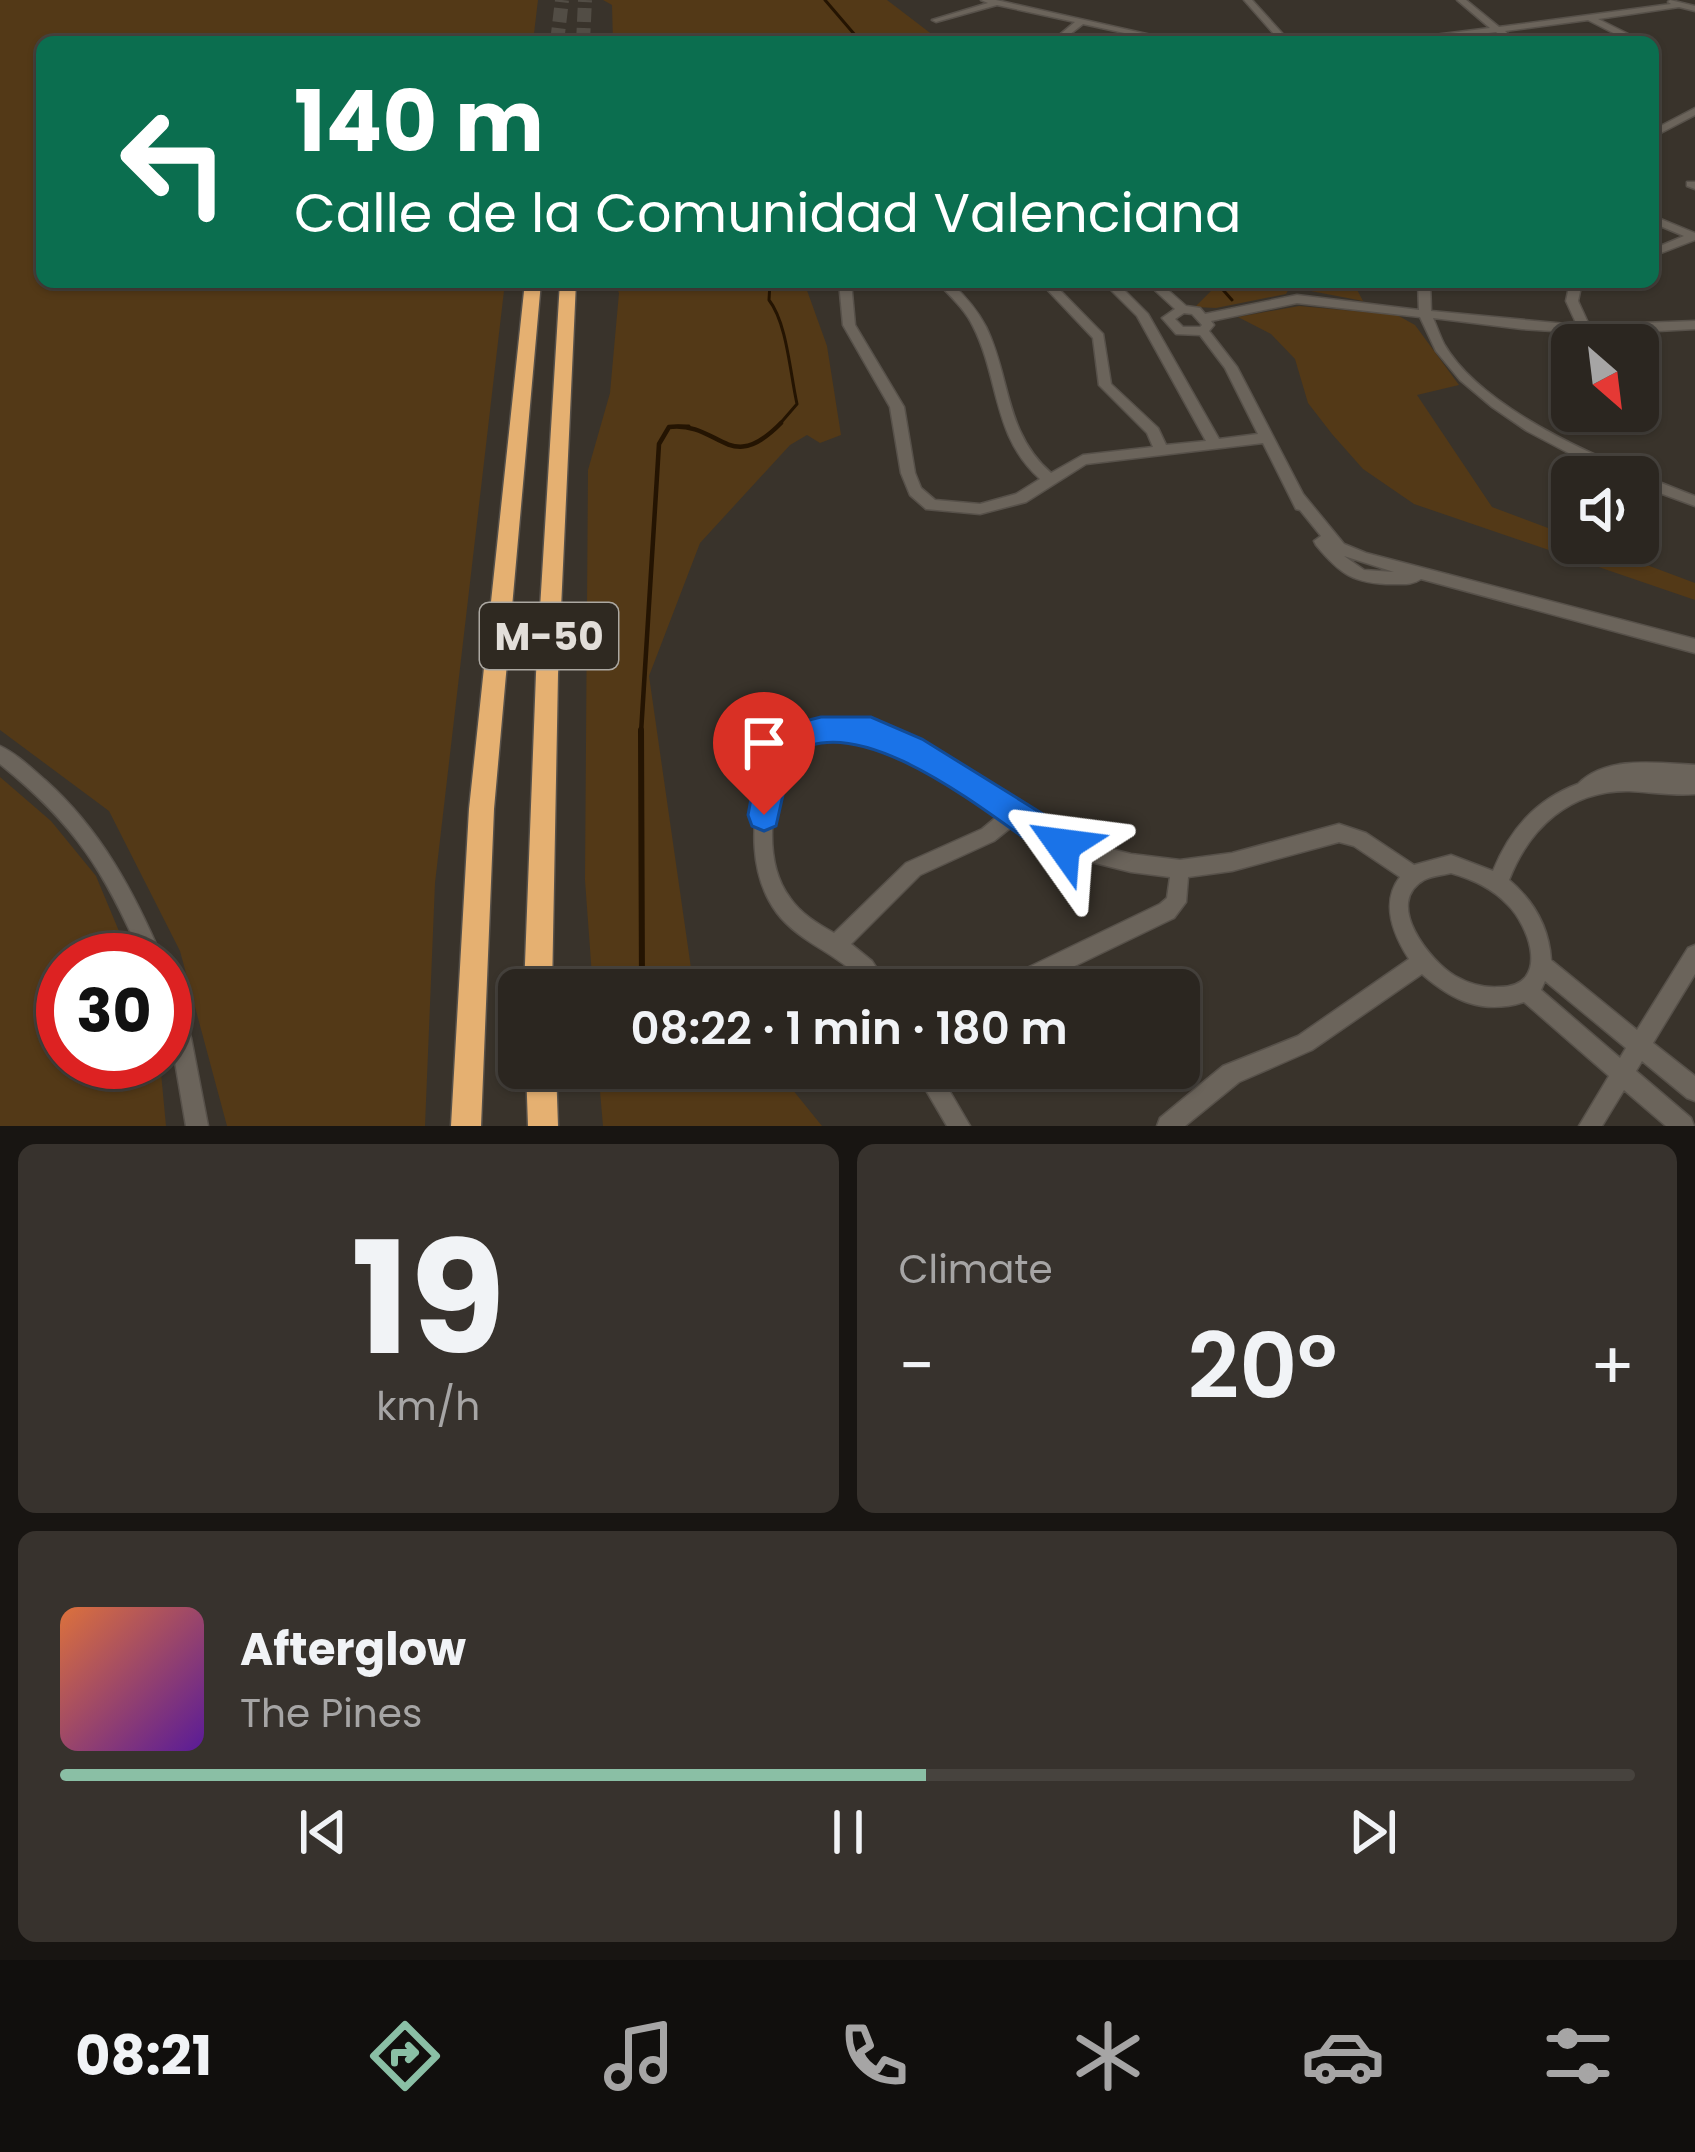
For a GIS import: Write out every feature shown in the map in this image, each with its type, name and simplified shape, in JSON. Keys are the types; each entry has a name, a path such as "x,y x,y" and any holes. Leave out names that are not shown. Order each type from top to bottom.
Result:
{"highway":[{"name":"M-50","path":"466,1126 468,1000 490,676 532,288"},
{"name":"M-50","path":"539,969 547,674 568,288"},
{"path":"542,1089 543,1126"}],"street":[{"path":"1248,0 1281,36"},
{"path":"1461,0 1504,36"},
{"path":"936,20 990,2 1147,36"},
{"path":"1448,36 1684,5"},
{"path":"1589,17 1625,36"},
{"path":"1063,36 1079,23"},
{"path":"1659,131 1695,111"},
{"path":"1659,222 1695,237"},
{"path":"1659,251 1695,237"},
{"path":"846,288 849,325 897,407 915,491 931,505 980,509 1022,498 1083,460 1267,438"},
{"path":"949,288 979,325 1006,422 1034,469 1050,480"},
{"path":"1052,288 1100,337 1105,385 1153,431 1160,448"},
{"path":"1115,288 1142,314 1214,443"},
{"path":"1159,288 1204,324 1231,367 1311,530 1347,568 1369,581 1435,579 1695,646"},
{"path":"1424,288 1424,313 1436,340 1474,386 1582,456"},
{"path":"1575,288 1572,301 1583,324"},
{"path":"1182,309 1168,318 1180,331 1297,299 1551,326"},
{"path":"1659,326 1695,325"},
{"path":"1659,487 1695,501"},
{"path":"870,969 784,908 762,851 772,768 777,748 788,738 821,730 871,730 911,749 1063,845 1131,863 1180,868 1232,862 1339,833 1359,839 1412,874"},
{"path":"0,754 55,797 96,843 140,933"},
{"path":"1498,883 1510,847 1526,823 1603,774 1695,773"},
{"path":"1569,799 1610,784 1672,789 1695,785"},
{"path":"838,944 913,869 988,835 1013,815"},
{"path":"1451,865 1498,883 1533,922 1542,966 1535,984 1526,991 1494,1000 1456,989 1421,963 1405,938 1397,913 1400,890 1412,874 1429,866 1451,865"},
{"path":"1047,969 1167,911 1176,902 1180,868"},
{"path":"1590,1126 1695,955"},
{"path":"1168,1126 1231,1074 1305,1043 1421,963"},
{"path":"1542,966 1695,1090"},
{"path":"1526,991 1683,1126"},
{"path":"191,1089 197,1126"},
{"path":"937,1089 959,1126"}],"shaded area":[{"path":"0,0 538,0 534,36 36,36 36,288 504,288 435,883 425,1126 227,1126 192,996 192,933 171,933 109,811 0,730"},
{"path":"603,0 887,0 934,36 613,36 612,5"},
{"path":"617,288 806,288 827,346 841,435 820,443 807,435 790,445 700,543 649,676 692,969 591,969 585,880 588,470 610,393"},
{"path":"1289,288 1286,294 1216,308 1195,307 1213,289"},
{"path":"1295,288 1356,288 1363,301"},
{"path":"1299,306 1397,315 1415,325 1459,385 1417,395 1492,507 1551,529 1551,551 1414,504 1363,469 1308,403 1295,359 1271,334 1238,317"},
{"path":"1590,564 1644,564 1695,583 1695,600"},
{"path":"0,777 51,821 96,876 120,933 36,933 36,1089 163,1089 166,1126 0,1126"},
{"path":"600,1089 792,1089 822,1126 603,1126"}],"waterway":[{"path":"825,0 856,36"},
{"path":"770,288 797,404 780,424"},
{"path":"1221,288 1232,300"},
{"path":"641,733 659,444 669,427 687,427 725,443 748,446 780,424"},
{"path":"678,426 689,426"},
{"path":"641,733 642,969"}],"tunnel":[{"path":"558,36 562,0"},
{"path":"583,36 585,0"}],"route":[{"path":"764,815 777,748 788,738 821,730 871,730 911,749 1063,845"}]}
